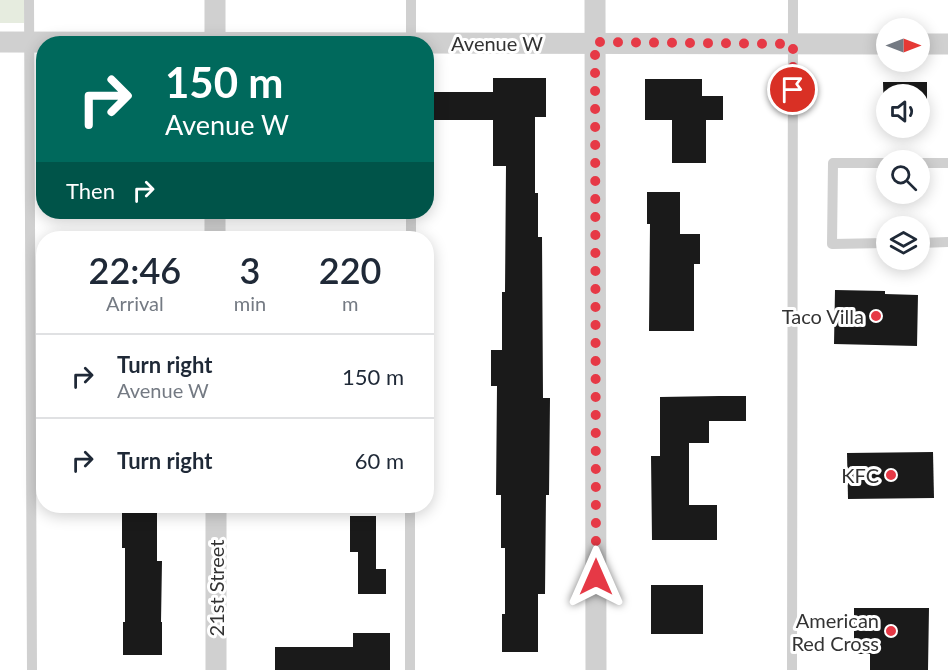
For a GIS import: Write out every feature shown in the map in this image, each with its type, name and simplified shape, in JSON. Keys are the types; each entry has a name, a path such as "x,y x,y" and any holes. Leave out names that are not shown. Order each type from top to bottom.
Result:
{"street":[{"path":"215,0 215,36"},
{"path":"595,0 596,670"},
{"name":"Avenue W","path":"0,42 36,42"},
{"name":"Avenue W","path":"434,43 876,44"},
{"path":"930,44 948,44"},
{"name":"21st Street","path":"216,513 216,670"}],"lane":[{"path":"28,0 32,670"},
{"path":"411,0 411,36"},
{"path":"792,670 793,0"},
{"path":"930,163 948,162"},
{"path":"876,163 833,163 832,244 876,243"},
{"path":"930,243 948,242"},
{"path":"410,513 410,670"}],"shaded area":[{"path":"0,0 24,0 24,23 0,23"}],"building":[{"path":"493,78 546,78 546,117 535,117 535,193 538,193 538,237 542,237 543,398 550,398 545,594 538,594 538,652 502,652 502,614 505,614 505,548 501,548 501,495 496,495 497,386 491,386 491,350 502,350 506,166 493,166 493,120 434,120 434,92 493,92"},
{"path":"645,79 702,79 702,96 723,96 723,120 706,120 706,163 672,163 672,120 645,120"},
{"path":"883,82 927,82 927,84 883,84"},
{"path":"647,192 680,192 680,234 700,234 700,264 694,264 694,331 649,331 650,224 647,224"},
{"name":"Taco Villa","path":"835,290 885,291 885,294 918,295 917,346 834,344"},
{"path":"746,396 746,421 709,421 709,443 689,443 689,505 717,505 717,540 652,540 651,456 660,456 660,397"},
{"name":"KFC","path":"933,452 934,498 848,499 847,453"},
{"path":"122,513 157,513 157,561 162,561 162,655 123,655 125,548 122,548"},
{"path":"350,516 376,516 376,569 386,569 386,594 358,594 358,552 350,552"},
{"path":"651,585 703,585 703,634 651,634"},
{"name":"American Red Cross","path":"854,608 929,608 928,670 870,670 870,654 854,654"},
{"path":"353,633 390,633 390,670 275,670 275,647 353,647"}],"place":[{"name":"Taco Villa","path":"876,316"},
{"name":"KFC","path":"891,475"},
{"name":"American Red Cross","path":"891,631"}],"route":[{"path":"596,577 595,42 793,44 793,90"}]}
